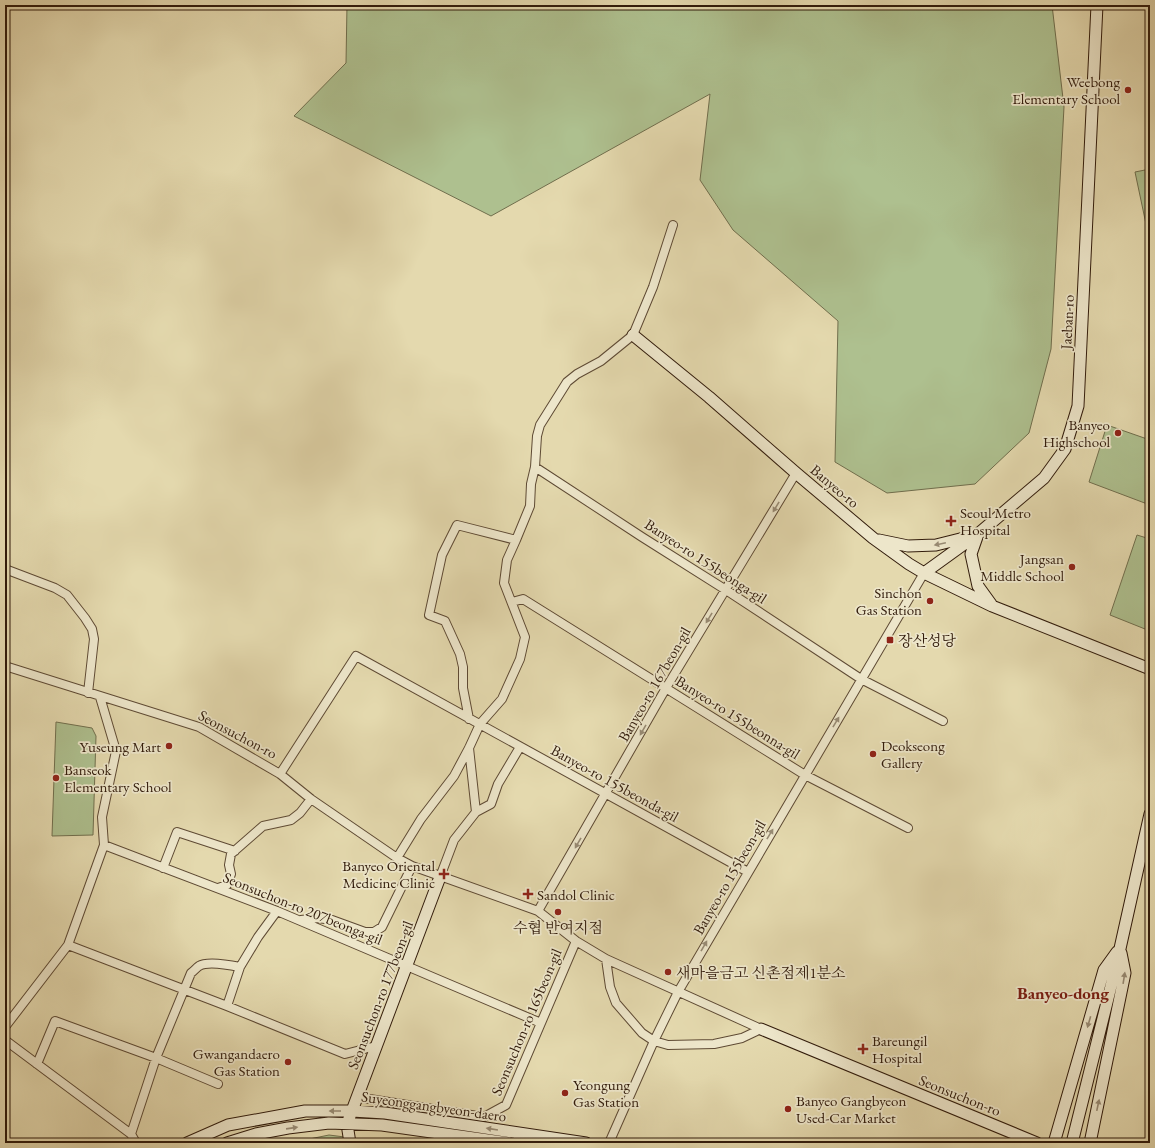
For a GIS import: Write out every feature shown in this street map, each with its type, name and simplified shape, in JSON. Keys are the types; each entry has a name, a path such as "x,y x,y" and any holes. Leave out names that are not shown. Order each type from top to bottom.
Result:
{"main road":[{"name":"Jaeban-ro","path":"924,573 978,534 1044,478 1064,449 1078,406 1097,5"},
{"name":"Banyeo-ro","path":"633,335 709,397 873,538 924,573 992,606 1150,669"},
{"path":"873,538 908,546 936,545 978,534"},
{"path":"978,534 971,554 978,586 992,606"},
{"path":"1072,1143 1117,962 1150,814"},
{"name":"Seonsuchon-ro 177beon-gil","path":"347,1124 440,877"},
{"path":"1054,1143 1104,970 1120,949"},
{"path":"1090,1143 1125,973 1120,949"},
{"name":"Seonsuchon-ro","path":"761,1029 1038,1143"},
{"name":"Suyeonggangbyeon-daero","path":"187,1143 228,1125 305,1111 385,1113 586,1143"},
{"name":"Suyeonggangbyeon-daero","path":"227,1143 256,1134 329,1123 382,1125 509,1143"},
{"path":"347,1124 350,1141"}],"street":[{"path":"397,858 421,819 454,776 470,748 480,724 502,699 520,659 525,637 504,583 506,560 530,506 531,484 535,467 537,436 540,425 567,382 576,374 601,360 633,335 653,287 673,224"},
{"name":"Banyeo-ro 155beonga-gil","path":"535,467 861,679"},
{"name":"Banyeo-ro 167beon-gil","path":"538,911 607,794 666,688 796,473"},
{"path":"469,719 463,688 463,667 460,654 445,621 428,615 442,555 457,525 516,540"},
{"path":"5,569 55,588 67,595 85,618 92,629 94,639 88,692"},
{"name":"Banyeo-ro 155beon-gil","path":"609,1143 654,1041 678,992 804,775 924,573"},
{"name":"Banyeo-ro 155beonna-gil","path":"512,602 523,599 804,775"},
{"name":"Banyeo-ro 155beonda-gil","path":"280,774 356,656 748,872"},
{"name":"Seonsuchon-ro","path":"5,666 199,727 280,774 311,799 397,858 412,866 440,877 538,911 576,941 606,959 761,1029"},
{"path":"861,679 943,721"},
{"path":"5,1027 68,944 104,845 102,817 116,751 100,696"},
{"path":"440,877 454,840 476,812 491,804 498,784 520,747"},
{"path":"470,748 476,812"},
{"path":"804,775 908,828"},
{"path":"218,888 227,885 231,874 229,865 231,854 234,851 263,826 291,820 300,813 311,799"},
{"path":"163,868 177,832 234,851"},
{"name":"Seonsuchon-ro 207beonga-gil","path":"104,845 300,920 541,1024"},
{"path":"300,920 318,918 332,920 365,932 374,932 382,927 412,866"},
{"path":"227,1006 240,967 258,937 277,911"},
{"name":"Seonsuchon-ro 165beon-gil","path":"357,1097 484,1117 506,1106 576,941"},
{"path":"68,944 345,1054 376,1046"},
{"path":"606,959 610,987 616,1003 642,1033 654,1041 668,1045 714,1044 742,1038 761,1029"},
{"path":"131,1134 156,1058 191,973 198,966 205,964 232,965 240,967"},
{"path":"37,1064 55,1022 156,1058 218,1084"},
{"path":"5,1040 131,1134 136,1143"}],"green space":[{"path":"186,5 277,5 187,9"},
{"path":"347,5 1052,5 1064,107 1051,349 1029,433 975,484 887,493 835,462 838,321 733,230 700,180 710,94 491,216 294,116 346,63"},
{"path":"1150,169 1150,243 1135,172"},
{"path":"1107,425 1150,440 1150,505 1089,482"},
{"path":"1137,535 1150,539 1150,631 1110,615"},
{"path":"56,722 92,728 96,736 93,835 52,836"},
{"path":"329,1135 391,1143 290,1143"}],"place":[{"name":"Weebong Elementary School","path":"1128,90"},
{"name":"Banyeo Highschool","path":"1118,433"},
{"name":"Seoul Metro Hospital","path":"951,521"},
{"name":"Jangsan Middle School","path":"1072,567"},
{"name":"Sinchon Gas Station","path":"930,601"},
{"name":"장산성당","path":"890,640"},
{"name":"Yuseung Mart","path":"169,746"},
{"name":"Deokseong Gallery","path":"873,754"},
{"name":"Banseok Elementary School","path":"56,778"},
{"name":"Banyeo Oriental Medicine Clinic","path":"444,874"},
{"name":"Sandol Clinic","path":"528,894"},
{"name":"수협 반여지점","path":"558,912"},
{"name":"새마을금고 신촌점제1분소","path":"668,972"},
{"name":"Bareungil Hospital","path":"863,1049"},
{"name":"Gwangandaero Gas Station","path":"288,1062"},
{"name":"Yeongung Gas Station","path":"565,1093"},
{"name":"Banyeo Gangbyeon Used-Car Market","path":"788,1109"}],"district":[{"name":"Banyeo-dong","path":"1063,993"}]}
